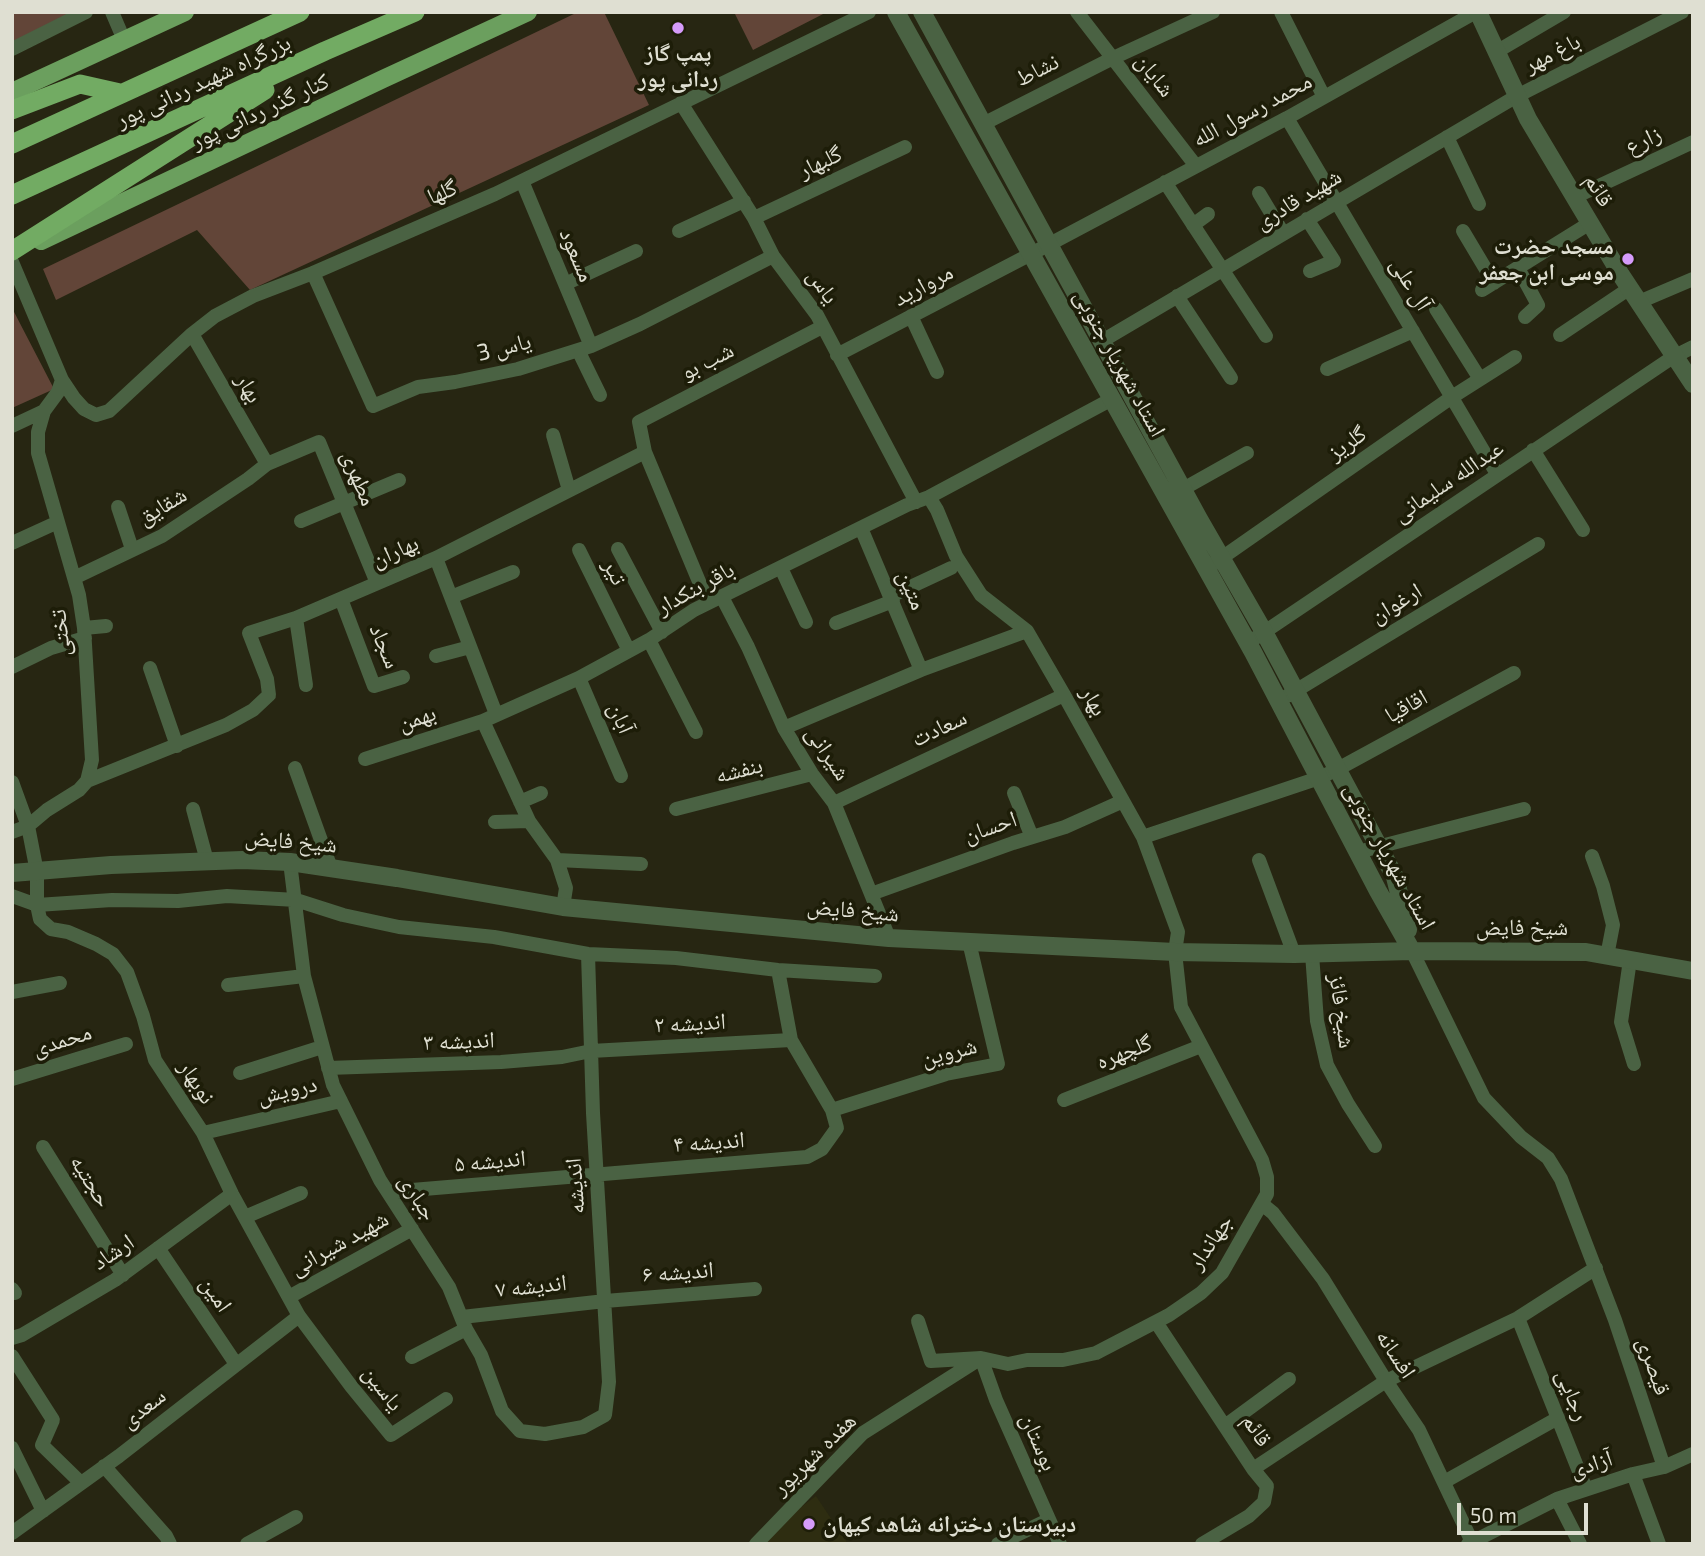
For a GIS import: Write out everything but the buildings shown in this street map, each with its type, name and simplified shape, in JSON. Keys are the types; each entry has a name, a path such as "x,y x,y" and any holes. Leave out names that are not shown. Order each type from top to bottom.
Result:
{"highway":[{"name":"بزرگراه شهید ردانی پور","path":"12,144 300,12"},
{"name":"بزرگراه شهید ردانی پور","path":"12,195 415,12"},
{"path":"12,253 325,51"},
{"path":"12,110 80,84 120,93"}],"main road":[{"path":"12,92 185,12"},
{"name":"کنار گذر ردانی پور","path":"12,253 528,12"}],"street":[{"path":"12,49 86,12"},
{"path":"112,12 124,40"},
{"name":"گلها","path":"62,380 84,409 96,415 109,411 192,334 215,316 253,296 313,273 522,181 869,12"},
{"name":"استاد شهریار جنوبی","path":"896,12 1248,643 1412,951"},
{"name":"استاد شهریار جنوبی","path":"922,12 1264,632 1395,877 1412,951"},
{"name":"شایان","path":"1077,12 1196,166"},
{"name":"نشاط","path":"983,124 1112,58 1213,12"},
{"path":"1281,12 1324,97"},
{"name":"محمد رسول الله","path":"1049,244 1287,118 1477,12"},
{"name":"قائم","path":"1477,12 1528,119 1673,357 1693,384"},
{"path":"1496,51 1564,12"},
{"name":"باغ مهر","path":"1517,96 1682,12"},
{"name":"شهید قادری","path":"1102,341 1517,96"},
{"name":"یاس","path":"681,103 744,201 774,256 817,316 837,355 923,499"},
{"name":"آل علی","path":"1287,118 1497,474"},
{"path":"1447,137 1479,204"},
{"name":"زارع","path":"1575,197 1693,142"},
{"name":"گلبهار","path":"754,218 905,147"},
{"name":"مسعود","path":"522,181 565,284 600,396"},
{"path":"1166,182 1266,336"},
{"path":"1259,193 1283,233"},
{"path":"679,232 744,201"},
{"path":"1193,225 1208,214"},
{"path":"1307,219 1334,261 1310,271"},
{"path":"1463,231 1488,287 1590,223"},
{"name":"مروارید","path":"837,355 1049,244"},
{"path":"565,284 636,251"},
{"name":"یاس 3","path":"313,273 373,406 418,387 518,369 585,348 640,324 774,256"},
{"path":"12,262 62,380"},
{"path":"1518,268 1538,305 1525,317"},
{"path":"1560,335 1635,295 1693,279"},
{"path":"1177,296 1231,378"},
{"path":"1436,309 1480,379"},
{"path":"911,316 937,372"},
{"name":"شب بو","path":"645,452 639,422 822,327"},
{"path":"1327,369 1413,331"},
{"name":"بهار","path":"192,334 267,464"},
{"name":"عبدالله سلیمانی","path":"1248,643 1497,474 1673,357 1693,347"},
{"name":"گلریز","path":"1206,569 1452,397 1515,357"},
{"name":"تختی","path":"62,380 58,392 44,411 38,432 38,453 79,594 92,760 87,781"},
{"name":"باقر بنکدار","path":"490,718 579,678 649,640 694,610 923,499 1112,399"},
{"path":"12,426 44,411"},
{"path":"553,435 569,491"},
{"name":"مطهری","path":"267,464 319,442 377,583"},
{"path":"1534,450 1583,530"},
{"path":"645,452 708,603"},
{"name":"بهاران","path":"87,781 177,746 253,710 269,695 267,679 249,633 296,618 436,558 645,452"},
{"path":"1165,495 1183,489 1247,453"},
{"name":"شقایق","path":"74,578 162,536 267,464"},
{"path":"301,521 399,480"},
{"name":"بهار","path":"923,499 981,595 1027,631 1123,801 1143,837 1178,932 1175,952"},
{"path":"118,507 132,549"},
{"path":"12,543 58,522"},
{"name":"متین","path":"861,528 921,670"},
{"name":"ارغوان","path":"1278,701 1538,544"},
{"path":"618,549 662,632"},
{"name":"تیر","path":"579,550 629,651"},
{"path":"436,558 470,647 490,718 520,802 529,821 556,860 566,888 563,907"},
{"path":"781,568 806,622"},
{"path":"836,623 892,599 951,568"},
{"path":"451,597 513,572"},
{"name":"شیرانی","path":"722,597 748,647 784,728 812,774 834,803 889,938"},
{"name":"سجاد","path":"341,598 374,686 403,677"},
{"path":"296,618 306,685"},
{"path":"12,667 84,633 106,626"},
{"path":"784,728 921,670 1027,631"},
{"path":"649,640 696,732"},
{"path":"436,656 470,647"},
{"path":"150,668 177,746"},
{"name":"اقاقیا","path":"1143,837 1319,778 1514,673"},
{"name":"آبان","path":"579,678 621,776"},
{"name":"سعادت","path":"834,803 1064,695"},
{"name":"بهمن","path":"365,759 490,718"},
{"path":"295,768 331,868"},
{"name":"بنفشه","path":"676,809 812,774"},
{"path":"12,832 28,826 47,810 79,790 87,781"},
{"path":"12,782 28,826 37,872 37,905"},
{"path":"520,802 541,793"},
{"path":"1014,793 1032,837"},
{"name":"احسان","path":"871,894 1065,827 1123,801"},
{"path":"193,809 207,861"},
{"path":"1358,852 1524,809"},
{"path":"495,822 529,821"},
{"path":"1592,856 1613,925 1607,956"},
{"path":"556,860 641,864"},
{"name":"شیخ فائز","path":"1259,860 1303,954 1327,1065 1375,1146"},
{"name":"شیخ فایض","path":"12,873 207,861 290,862 563,907 889,938 1175,952 1586,952 1693,971"},
{"name":"جباری","path":"290,862 304,976 333,1085 380,1180 449,1287 481,1355 502,1411 520,1431"},
{"path":"12,896 37,905 112,900 178,901 227,896 296,900 343,915 399,927 494,937 588,954 676,958 778,970 875,976"},
{"name":"نوبهار","path":"37,905 40,919 51,929 68,932 96,944 113,954 127,972 155,1060 203,1133 232,1194 299,1316"},
{"name":"شروین","path":"832,1110 946,1074 998,1064 969,942"},
{"name":"قیصری","path":"1412,951 1484,1098 1521,1137 1548,1158 1561,1179 1615,1320 1664,1467"},
{"name":"جهاندار","path":"918,1321 932,1361 981,1358 1008,1364 1027,1360 1063,1360 1096,1353 1156,1322 1202,1293 1222,1273 1267,1194 1267,1177 1262,1160 1181,1007 1175,952"},
{"name":"اندیشه","path":"520,1431 545,1434 583,1427 605,1415 610,1382 597,1174 588,954"},
{"path":"1630,960 1621,1022 1634,1064"},
{"path":"778,970 791,1040 832,1110"},
{"path":"228,985 304,976"},
{"path":"12,992 60,983"},
{"name":"اندیشه ۲","path":"591,1051 791,1040"},
{"name":"محمدی","path":"12,1079 125,1044"},
{"name":"گلچهره","path":"1063,1100 1201,1046"},
{"path":"240,1073 322,1047"},
{"name":"اندیشه ۳","path":"328,1068 501,1062 562,1057 591,1051"},
{"name":"درویش","path":"203,1133 341,1101"},
{"name":"اندیشه ۴","path":"597,1174 807,1157 822,1149 837,1128 832,1110"},
{"name":"حجتیه","path":"43,1147 123,1275"},
{"name":"اندیشه ۵","path":"388,1192 597,1174"},
{"path":"245,1217 301,1193"},
{"name":"ارشاد","path":"12,1338 22,1335 123,1275 232,1194"},
{"name":"افسانه","path":"1262,1204 1273,1213 1322,1279 1419,1430 1470,1543"},
{"name":"شهید شیرانی","path":"289,1297 411,1229"},
{"name":"امین","path":"158,1248 236,1364"},
{"path":"1253,1469 1386,1381 1518,1318 1596,1268"},
{"name":"اندیشه ۶","path":"605,1301 755,1289"},
{"name":"اندیشه ۷","path":"464,1323 605,1301"},
{"name":"سعدی","path":"12,1534 299,1316"},
{"name":"یاسین","path":"299,1316 391,1435 446,1399"},
{"name":"رجایی","path":"1518,1318 1586,1489"},
{"name":"قائم","path":"1156,1322 1267,1486 1264,1502 1249,1516 1202,1544"},
{"path":"412,1357 464,1323"},
{"path":"12,1356 53,1420 42,1445 81,1483"},
{"name":"بوستان","path":"981,1358 996,1400 1060,1544"},
{"name":"هفده شهریور","path":"756,1544 863,1433 981,1358"},
{"path":"1225,1426 1289,1379"},
{"path":"1444,1482 1558,1418"},
{"path":"12,1448 43,1511"},
{"name":"آزادی","path":"1470,1543 1557,1499 1664,1467 1693,1454"},
{"path":"104,1466 166,1536 170,1544"},
{"path":"1633,1475 1659,1544"},
{"path":"1557,1499 1580,1544"},
{"path":"247,1544 296,1517"},
{"path":"998,1544 1048,1520"}],"shaded area":[{"path":"12,12 94,12 12,47"},
{"path":"578,12 604,12 649,105 250,290 197,230 56,300 43,269"},
{"path":"734,12 827,12 753,50"},
{"path":"12,308 54,389 12,408"},
{"name":"دبیرستان دخترانه شاهد کیهان","path":"816,1496 848,1544 766,1544 764,1541"}],"place":[{"name":"پمپ گاز ردانی پور","path":"678,28"},
{"name":"مسجد حضرت موسی ابن جعفر","path":"1628,259"},
{"name":"دبیرستان دخترانه شاهد کیهان","path":"809,1524"}]}
